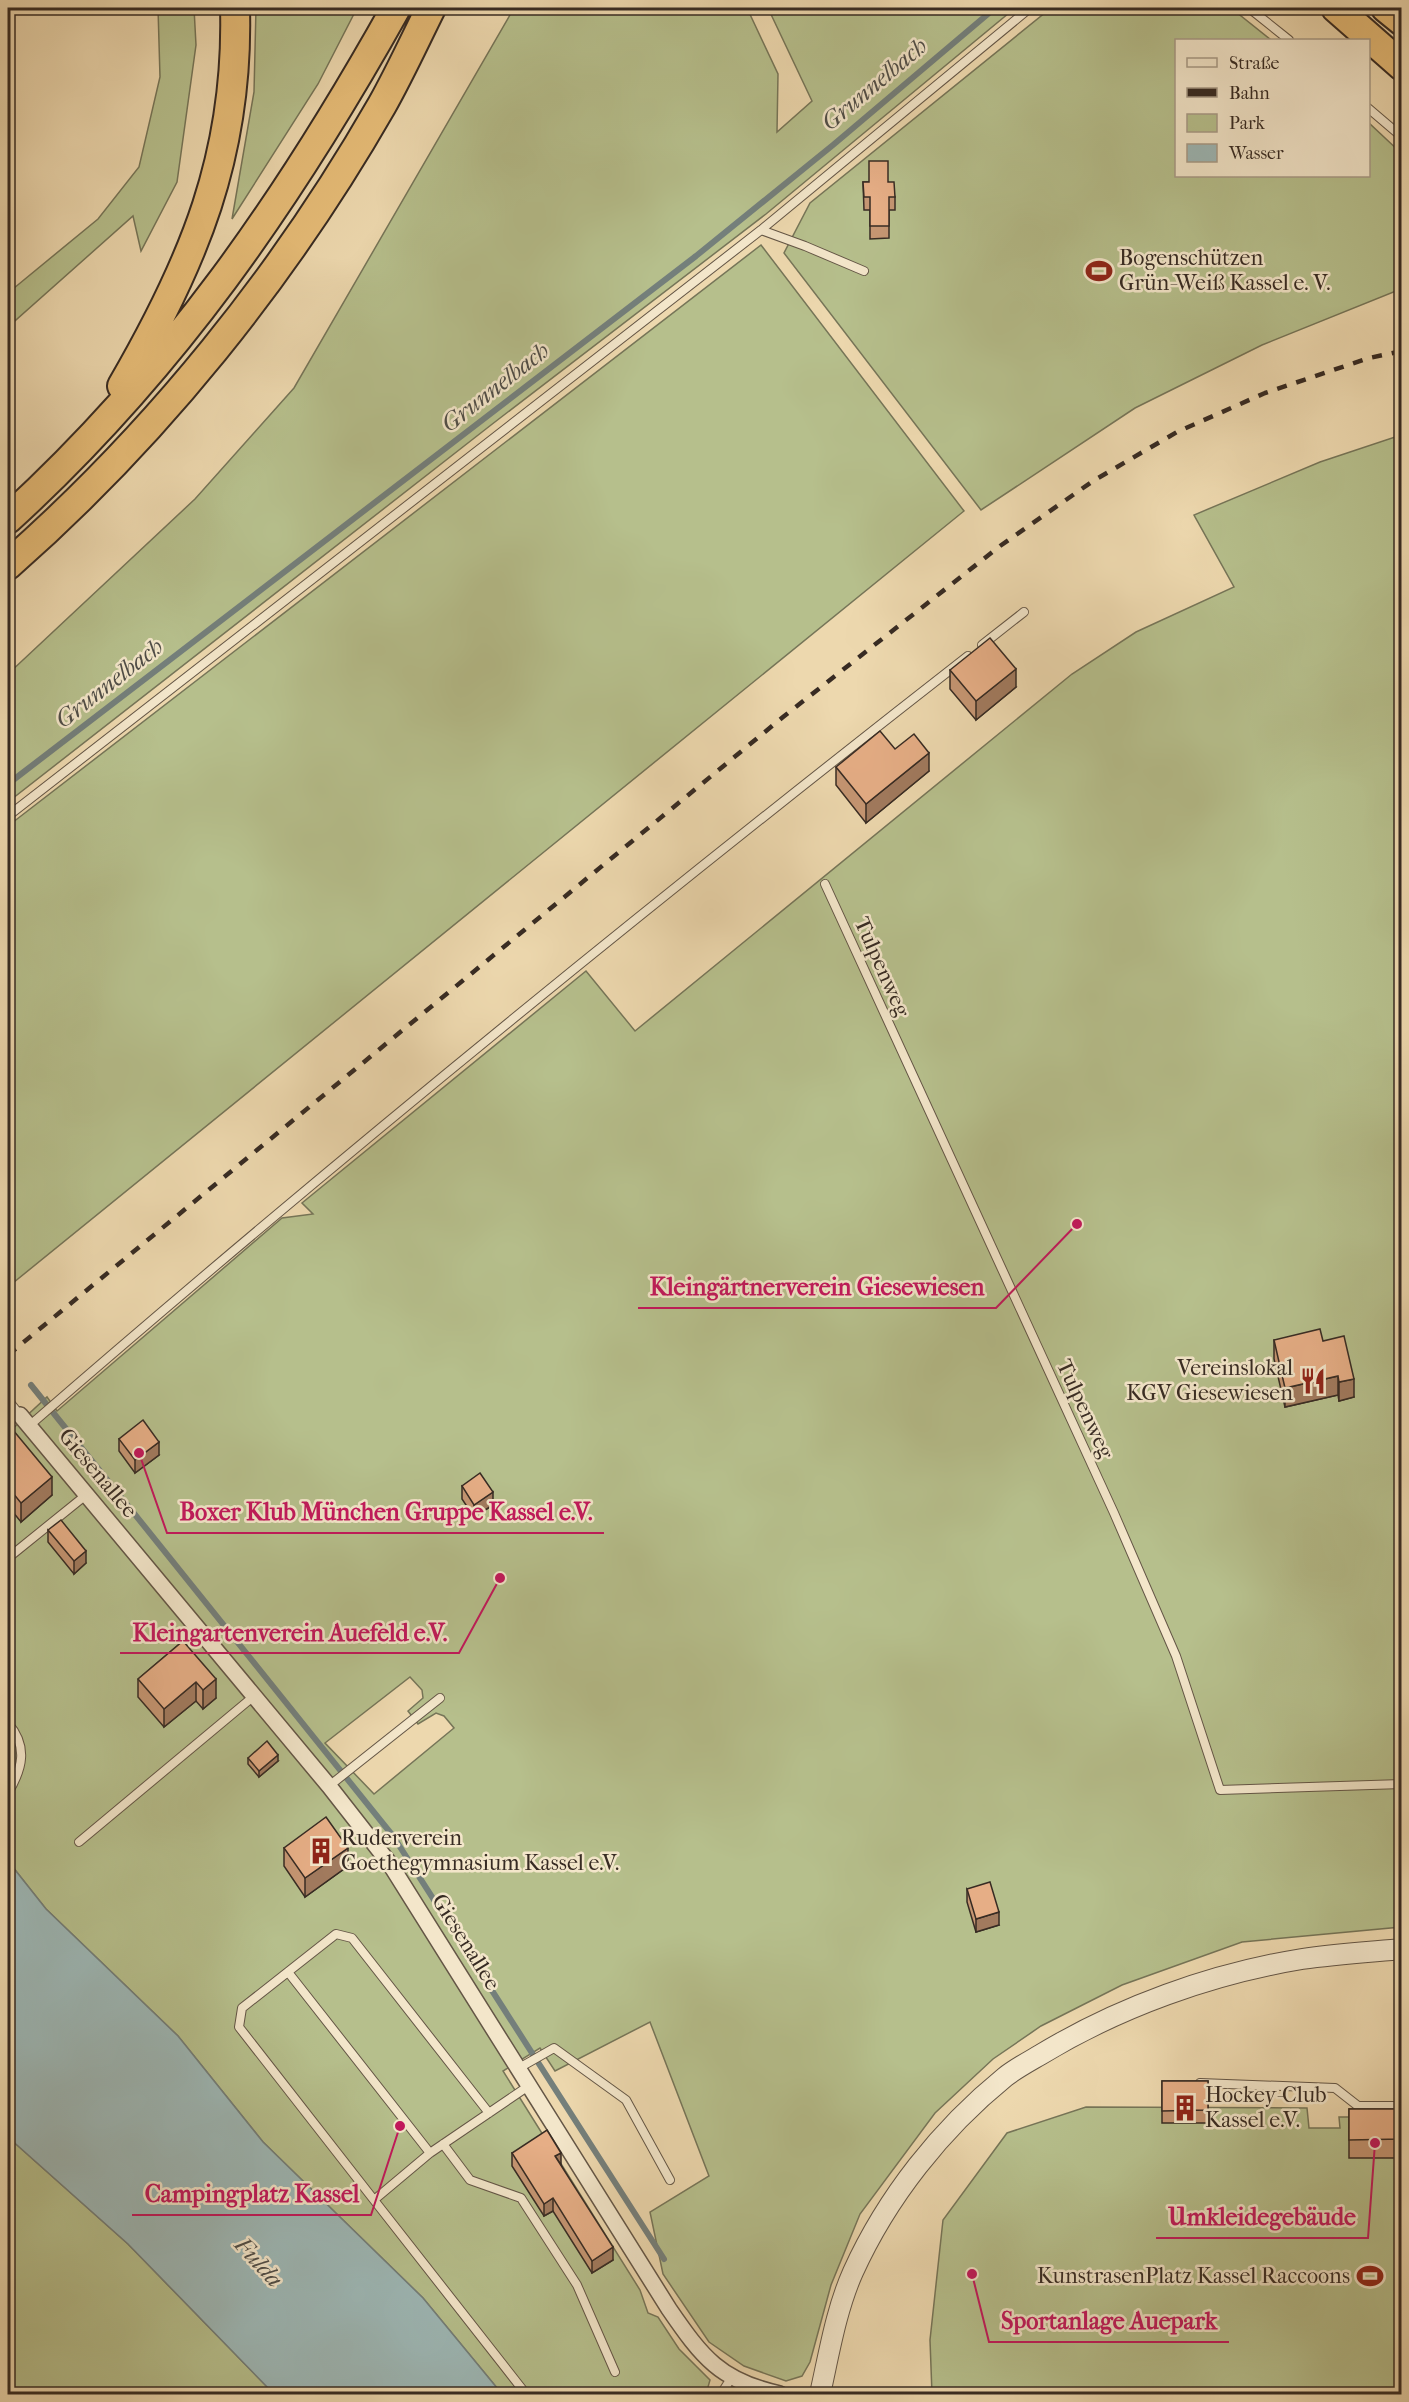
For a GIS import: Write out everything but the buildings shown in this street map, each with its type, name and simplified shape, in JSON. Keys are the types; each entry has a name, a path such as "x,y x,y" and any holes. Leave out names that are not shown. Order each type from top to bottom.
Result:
{"highway":[{"path":"94,434 160,319 207,211 223,153 233,85 235,8"},
{"path":"8,519 94,434 178,340 234,268 339,110 396,8"},
{"path":"8,565 54,525 190,380 296,243 382,104 431,8"},
{"path":"1336,8 1401,66"},
{"path":"1386,8 1401,21"}],"street":[{"name":"Giesenallee","path":"24,1420 254,1696 334,1782 524,2065 530,2085 675,2318 699,2352 732,2377 756,2389 780,2394"},
{"path":"820,2394 831,2344 853,2273 888,2206 940,2139 1006,2076 1068,2038 1137,2006 1201,1983 1301,1959 1401,1949"}],"lane":[{"path":"8,816 761,230 1030,8"},
{"path":"1249,8 1288,39"},
{"path":"1370,110 1401,137"},
{"path":"761,230 864,272"},
{"path":"24,1420 42,1414 299,1194 817,774 1024,612"},
{"name":"Tulpenweg","path":"825,884 1114,1513 1176,1656 1220,1790 1401,1784"},
{"name":"Giesenallee","path":"8,1400 24,1420"},
{"path":"8,1558 86,1495"},
{"path":"79,1842 254,1696"},
{"path":"334,1782 440,1698"},
{"path":"8,1723 19,1741 23,1755 21,1767 8,1793"},
{"path":"489,2113 352,1938 336,1935 242,2008 239,2027 526,2394"},
{"path":"288,1972 430,2153"},
{"path":"524,2065 554,2048 626,2100 670,2180"},
{"path":"1195,2083 1335,2088 1358,2106 1401,2106"},
{"path":"374,2200 442,2144 530,2085"},
{"path":"442,2144 470,2180 521,2198 577,2285 615,2372"},
{"path":"721,2394 732,2377"}],"green space":[{"path":"158,8 194,8 196,45 177,182 141,251 133,216 8,327 8,293 98,219 139,167 160,77"},
{"path":"256,8 357,8 318,84 232,219 254,92"},
{"path":"514,8 747,8 778,74 777,132 812,101 768,8 1015,8 766,214 491,425 8,802 8,674 195,499 294,388"},
{"name":"Bogenschützen Grün-Weiß Kassel e. V.","path":"1051,8 1231,8 1270,39 1175,39 1175,177 1370,177 1370,124 1401,153 1401,289 1262,345 1135,408 981,510 784,253 810,203"},
{"path":"761,245 964,511 8,1287 8,826"},
{"path":"1401,435 1401,1927 1242,1942 1122,1985 1041,2026 993,2059 935,2113 860,2214 831,2285 810,2362 802,2376 786,2381 744,2366 709,2342 663,2274 650,2212 709,2176 650,2022 555,2071 540,2048 503,2071 640,2290 648,2313 658,2317 679,2349 710,2380 706,2394 502,2394 423,2298 263,2142 178,2036 46,1909 8,1861 8,1433 47,1397 57,1411 282,1218 313,1214 302,1203 586,971 635,1031 1072,674 1136,632 1234,587 1194,515 1320,462","holes":["410,1677 422,1690 423,1698 408,1711 418,1724 436,1713 444,1716 454,1728 374,1794 325,1743"]},
{"path":"1086,2107 1307,2108 1309,2128 1340,2128 1339,2117 1401,2117 1401,2394 932,2394 930,2340 943,2220 1007,2133"},
{"path":"8,2137 128,2244 274,2394 8,2394"}],"water":[{"name":"Fulda","path":"8,1861 46,1909 178,2036 263,2142 423,2298 502,2394 274,2394 128,2244 8,2137"}],"waterway":[{"name":"Grunnelbach","path":"8,784 696,256 833,145 995,8"},
{"path":"31,1385 393,1836 664,2259"}],"railway":[{"path":"8,1355 783,717 1000,546 1093,481 1177,432 1265,393 1369,358 1402,351"}],"place":[{"name":"Bogenschützen Grün-Weiß Kassel e. V.","path":"1099,271"},
{"name":"Kleingärtnerverein Giesewiesen","path":"1077,1224"},
{"name":"Vereinslokal KGV Giesewiesen","path":"1313,1381"},
{"name":"Boxer Klub München Gruppe Kassel e.V.","path":"139,1453"},
{"name":"Kleingartenverein Auefeld e.V.","path":"500,1578"},
{"name":"Ruderverein Goethegymnasium Kassel e.V.","path":"321,1851"},
{"name":"Hockey-Club Kassel e.V.","path":"1185,2108"},
{"name":"Campingplatz Kassel","path":"400,2126"},
{"name":"Umkleidegebäude","path":"1375,2143"},
{"name":"Sportanlage Auepark","path":"972,2274"},
{"name":"KunstrasenPlatz Kassel Raccoons","path":"1370,2276"}]}
